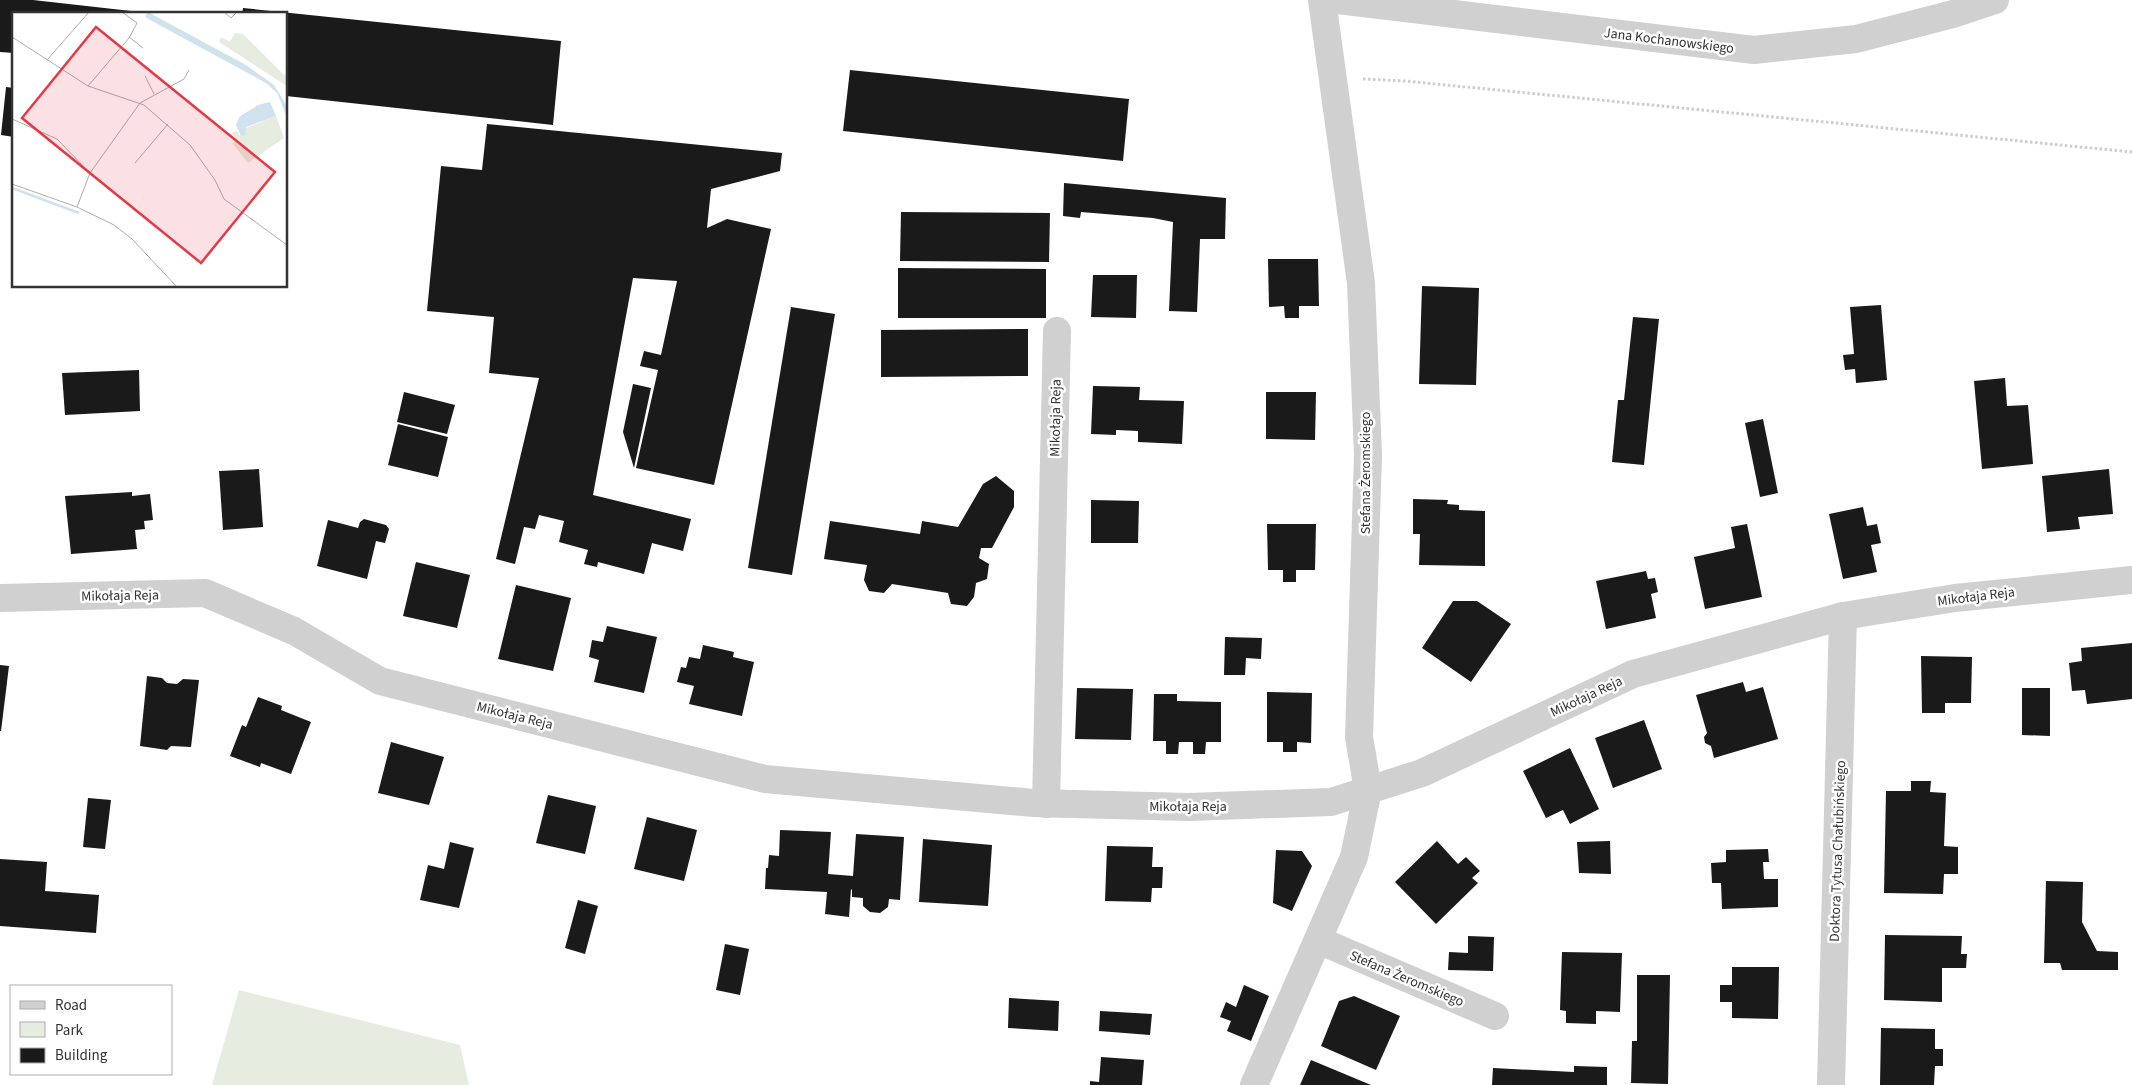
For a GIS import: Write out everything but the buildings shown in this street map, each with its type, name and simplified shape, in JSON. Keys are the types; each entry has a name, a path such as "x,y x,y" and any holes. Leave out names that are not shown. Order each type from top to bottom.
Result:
{"street":[{"name":"Stefana Żeromskiego","path":"1254,1085 1354,857 1368,790 1359,737 1368,455 1361,282 1322,0"},
{"name":"Jana Kochanowskiego","path":"1338,0 1754,50 1856,39 1953,14 1995,0"},
{"name":"Mikołaja Reja","path":"1046,804 1057,331"},
{"name":"Mikołaja Reja","path":"0,598 205,593 294,631 380,681 756,777 1046,804 1189,807 1330,802 1422,773 1633,674 1843,616 1954,598 2132,580"},
{"name":"Doktora Tytusa Chałubińskiego","path":"1831,1085 1843,616"},
{"name":"Stefana Żeromskiego","path":"1318,940 1495,1016"}],"path":[{"path":"1332,78 1405,81 2132,152"}],"green space":[{"path":"239,990 460,1045 469,1085 212,1085"}]}
